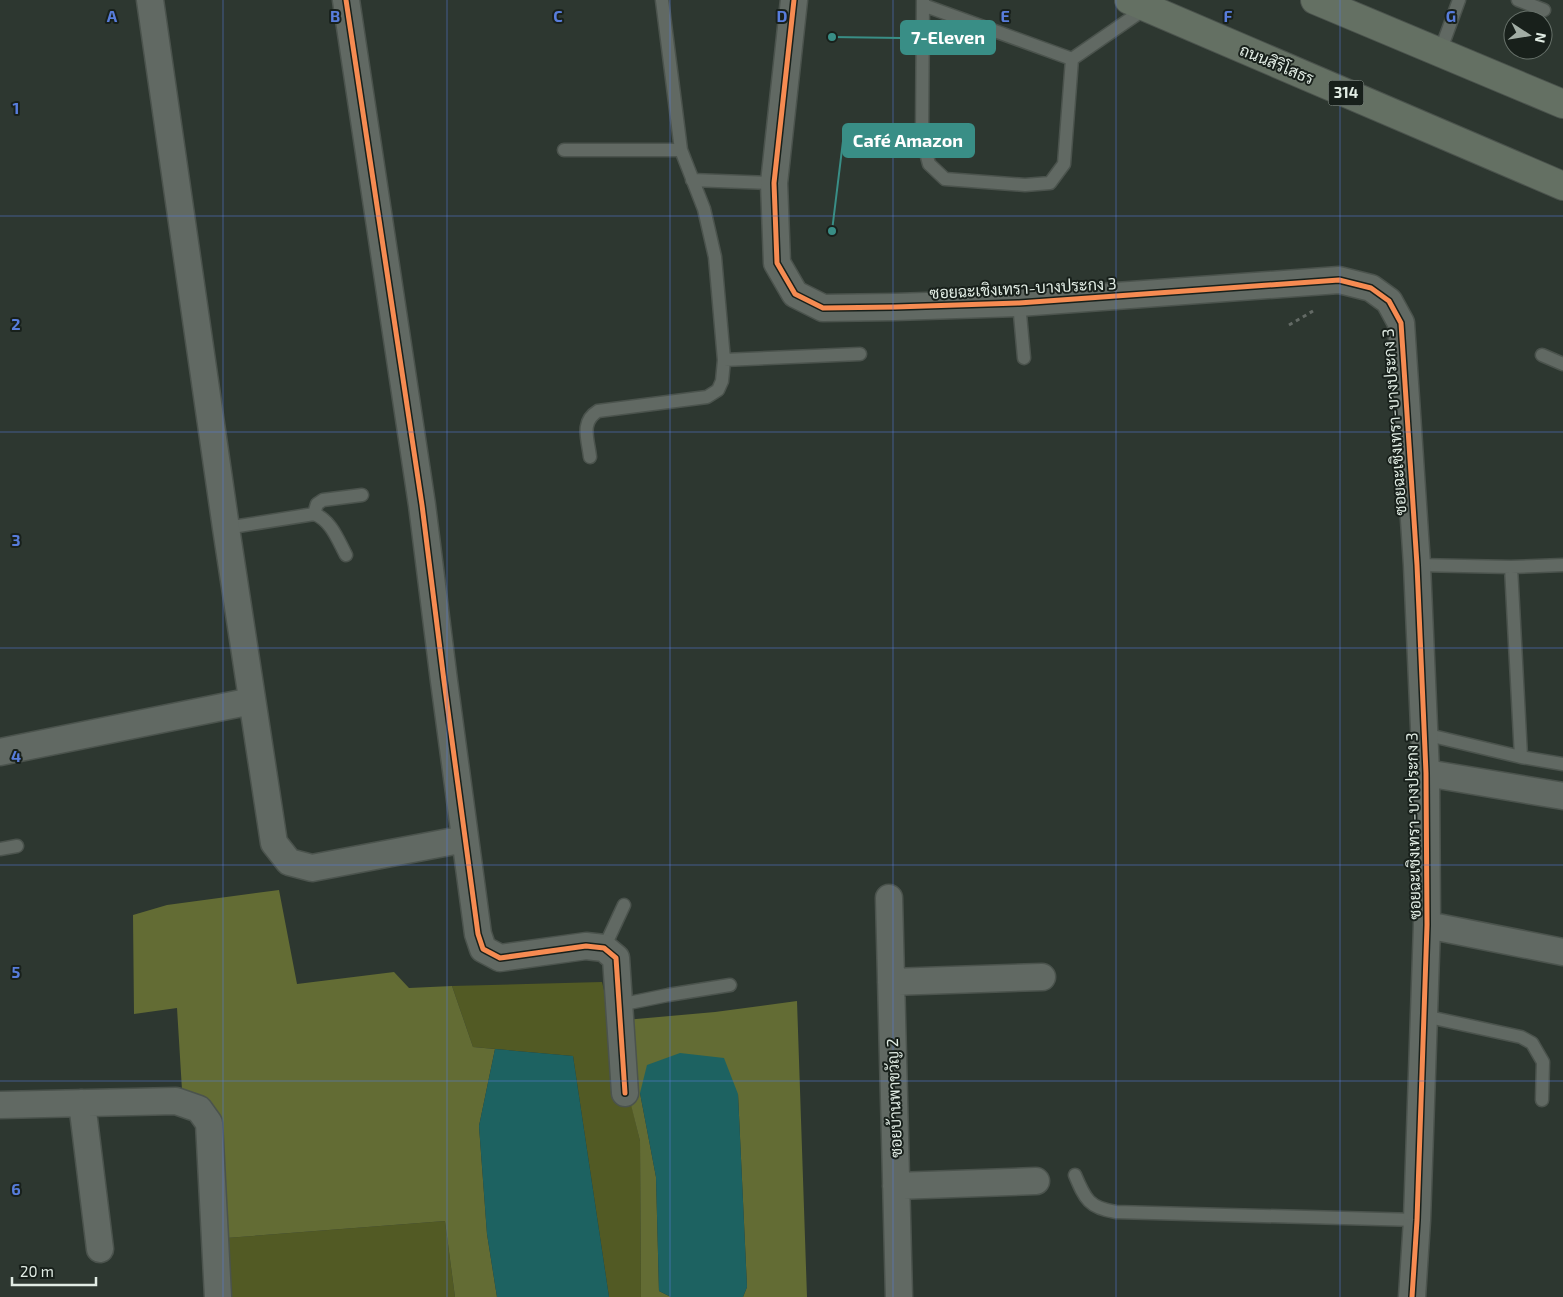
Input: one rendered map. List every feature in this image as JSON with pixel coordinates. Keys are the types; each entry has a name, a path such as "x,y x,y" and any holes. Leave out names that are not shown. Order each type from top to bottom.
{"highway":[{"path":"1315,0 1348,6 1440,52 1563,104"},
{"name":"ถนนสิริโสธร","path":"1138,4 1563,186"}],"street":[{"path":"150,0 226,528 274,843 289,862 312,868 465,839"},
{"path":"346,0 422,505 478,934 483,949 500,958 586,946 604,948 616,958 625,1094"},
{"name":"ซอยฉะเชิงเทรา-บางประกง 3","path":"794,0 774,183 777,263 795,294 823,308 1019,303 1339,280 1371,288 1389,302 1401,323 1417,565 1426,773 1427,925 1417,1220 1412,1297"},
{"path":"0,752 252,701"},
{"path":"1426,773 1563,796"},
{"name":"ซอยบ้านพาขวัญ 2","path":"889,898 899,1297"},
{"path":"1427,925 1563,952"},
{"path":"891,982 1042,977"},
{"path":"0,1105 176,1101 199,1109 210,1123 218,1297"},
{"path":"82,1103 100,1249"},
{"path":"896,1186 1036,1181"}],"lane":[{"path":"590,457 586,425 590,416 598,411 707,397 718,390 722,381 724,360 715,257 704,209 681,150 662,0"},
{"path":"1440,52 1459,0"},
{"path":"1518,0 1544,10"},
{"path":"1072,59 923,3 922,137 929,164 945,179 1025,185 1050,183 1064,164 1072,59 1138,4"},
{"path":"564,150 681,150"},
{"path":"692,180 774,183"},
{"path":"1019,303 1024,358"},
{"path":"724,360 860,354"},
{"path":"1542,355 1563,364"},
{"path":"314,514 317,504 323,500 362,495"},
{"path":"226,528 314,514 327,522 346,555"},
{"path":"1417,565 1511,567 1563,564"},
{"path":"1511,567 1521,758"},
{"path":"1424,734 1521,758 1563,764"},
{"path":"0,850 17,846"},
{"path":"604,948 624,904"},
{"path":"619,1006 668,995 730,985"},
{"path":"1424,1016 1521,1038 1532,1043 1543,1062 1542,1100"},
{"path":"1075,1175 1083,1195 1092,1205 1101,1210 1116,1212 1417,1220"}],"green space":[{"path":"279,890 297,984 394,972 409,988 452,986 473,1047 495,1049 479,1126 487,1234 497,1297 455,1297 445,1221 226,1238 216,1110 182,1090 177,1008 134,1014 133,915 167,905"},
{"path":"602,982 640,1141 641,1297 609,1297 573,1056 473,1047 452,986"},
{"path":"797,1001 807,1297 743,1297 747,1287 738,1094 640,1093 656,1177 659,1291 671,1297 641,1297 640,1141 631,1105 625,1020 715,1012"},
{"path":"445,1221 455,1297 230,1297 226,1238"}],"water":[{"path":"495,1049 573,1056 609,1297 497,1297 487,1234 479,1126"},
{"path":"680,1053 724,1058 738,1094 747,1287 743,1297 671,1297 659,1291 656,1177 640,1093 647,1065"}],"cycle path":[{"path":"346,0 422,505 478,934 483,949 500,958 586,946 604,948 616,958 625,1093"},
{"path":"794,0 774,183 777,263 795,294 823,308 895,307 1019,303 1339,280 1371,288 1389,301 1401,323 1417,565 1426,773 1427,925 1417,1220 1412,1297"}],"place":[{"name":"7-Eleven","path":"832,37"},
{"name":"Café Amazon","path":"832,231"}]}
